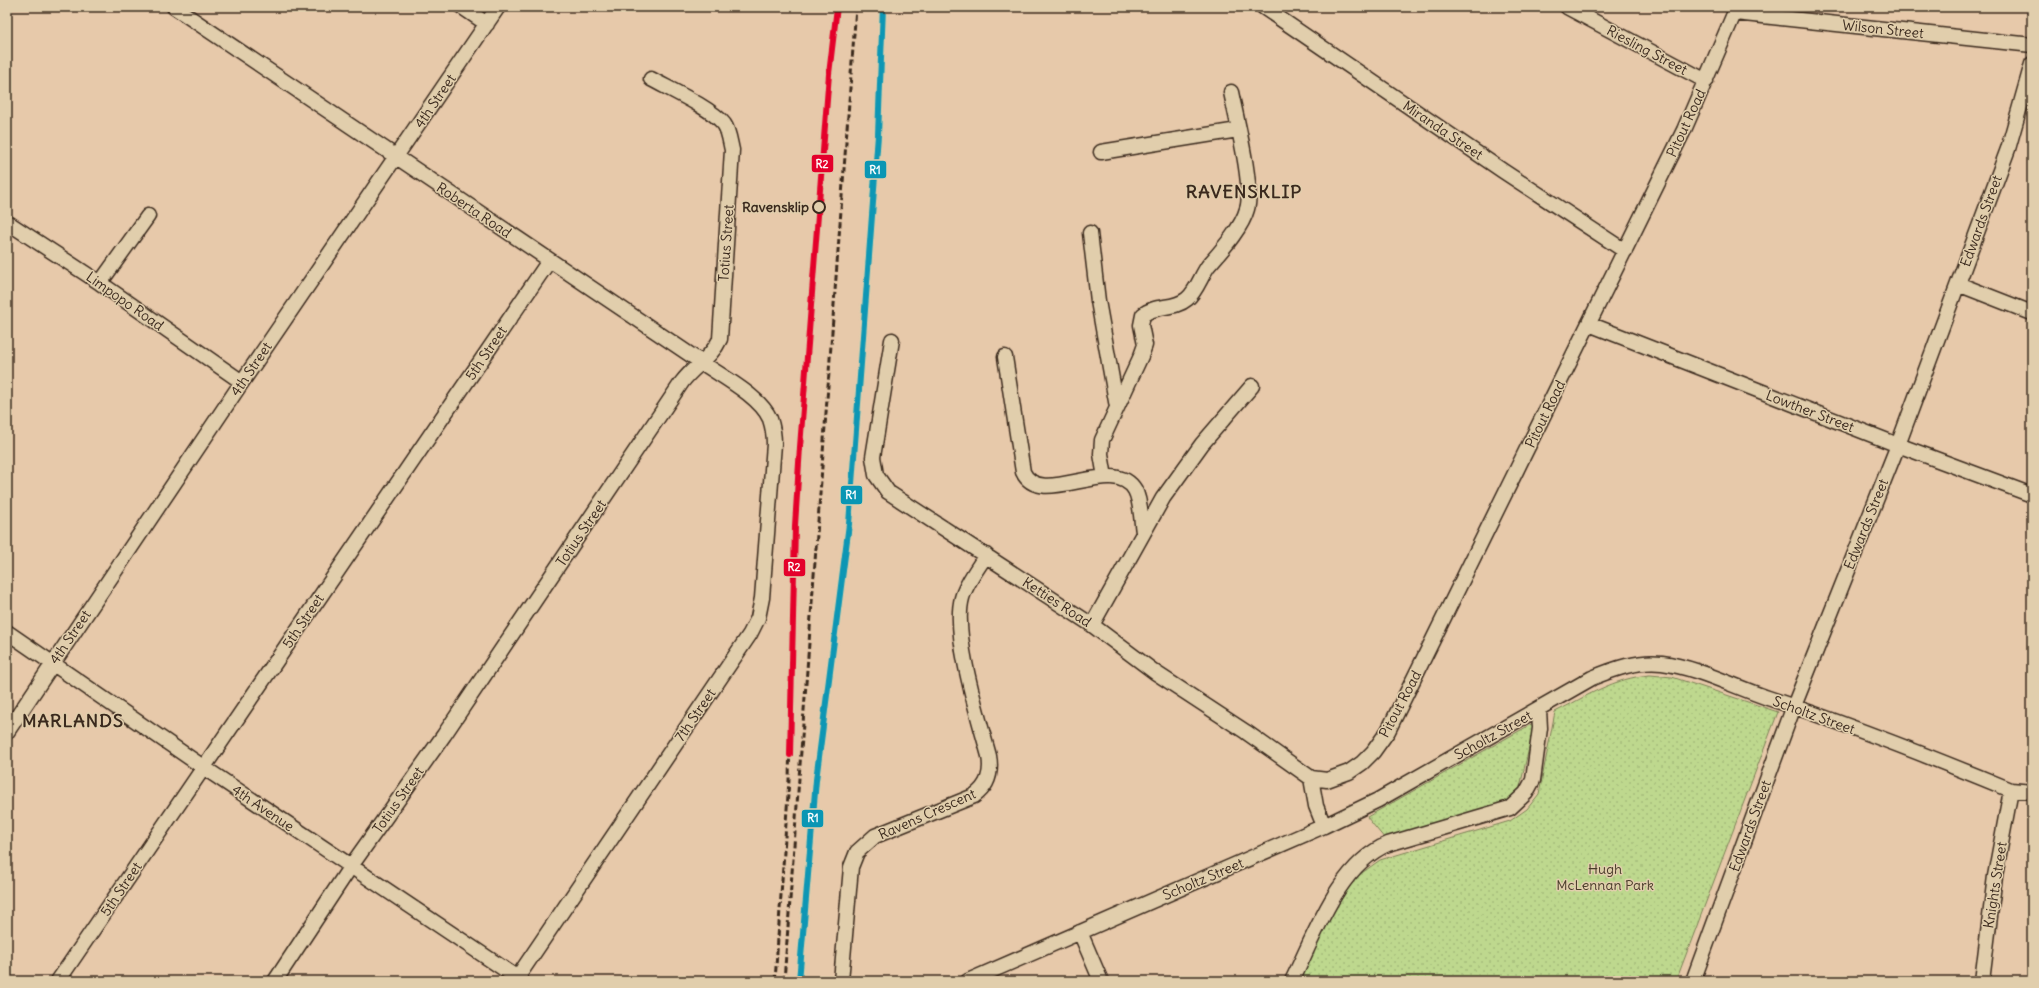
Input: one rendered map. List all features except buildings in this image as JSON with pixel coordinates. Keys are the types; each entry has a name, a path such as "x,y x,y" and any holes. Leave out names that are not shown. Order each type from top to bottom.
{"street":[{"name":"Roberta Road","path":"174,7 396,158 701,362 750,396 761,406 769,418"},
{"path":"462,7 487,24"},
{"name":"4th Street","path":"7,732 242,382 498,7"},
{"name":"Miranda Street","path":"1263,7 1625,251"},
{"name":"Riesling Street","path":"1567,7 1706,81"},
{"name":"Pitout Road","path":"1311,778 1327,780 1349,772 1362,763 1373,752 1388,731 1684,130 1736,10"},
{"name":"Wilson Street","path":"1736,10 2032,45"},
{"name":"Edwards Street","path":"1693,981 1794,706 1898,445 2008,149 2032,64"},
{"name":"Totius Street","path":"275,981 351,866 448,728 682,382 691,370 716,348 720,340 732,150 724,125 714,115 651,79"},
{"path":"1105,478 1101,446 1144,345 1141,325 1143,315 1153,309 1180,304 1192,295 1199,279 1246,214 1248,207 1248,190 1231,92"},
{"path":"1101,152 1238,130"},
{"path":"100,283 148,216"},
{"name":"Limpopo Road","path":"7,222 100,283 242,382"},
{"path":"1090,233 1098,301 1117,407"},
{"name":"5th Street","path":"58,981 549,261"},
{"path":"1958,284 2032,313"},
{"name":"Lowther Street","path":"1589,324 1898,445 2032,495"},
{"name":"Ketties Road","path":"892,340 873,457 876,475 888,492 1092,624 1156,673 1246,732 1311,778"},
{"path":"1005,357 1023,472 1029,482 1034,484 1051,485 1111,476 1122,479 1135,490 1143,532"},
{"path":"1092,624 1163,498 1202,444 1252,386"},
{"name":"7th Street","path":"519,979 750,634 758,618 762,598 774,444 773,430 769,418"},
{"name":"Ravens Crescent","path":"841,981 851,867 857,852 875,836 974,796 982,789 989,779 991,765 972,693 960,626 962,598 986,555"},
{"name":"4th Avenue","path":"7,632 203,767 519,979"},
{"name":"Scholtz Street","path":"968,981 1324,826 1378,800 1605,673 1621,667 1650,662 1684,668 1794,706 2011,790 2032,792"},
{"path":"1292,981 1337,890 1361,861 1372,852 1388,844 1505,811 1526,793 1533,780 1540,728 1540,710"},
{"path":"1311,778 1316,806 1324,826"},
{"name":"Knights Street","path":"1982,981 1993,890 2011,790"},
{"path":"1080,932 1101,981"}],"green space":[{"name":"Hugh McLennan Park","path":"1650,675 1672,677 1778,712 1676,981 1297,981 1342,887 1380,860 1510,821 1527,809 1539,794 1555,712 1613,684 1624,680"},
{"path":"1535,722 1519,791 1504,805 1385,839 1367,817"}],"railway":[{"path":"775,981 789,780 795,526 800,447 829,74 837,7"},
{"path":"784,981 856,7"},
{"path":"799,981 816,780 849,524 878,135 883,7"}],"transit line":[{"name":"R2","path":"790,755 795,526 829,74 837,7"},
{"name":"R1","path":"799,981 816,780 849,524 878,135 883,7"}],"place":[{"name":"Ravensklip","path":"819,207"}],"district":[{"name":"RAVENSKLIP","path":"1244,192"},
{"name":"MARLANDS","path":"73,721"}]}
